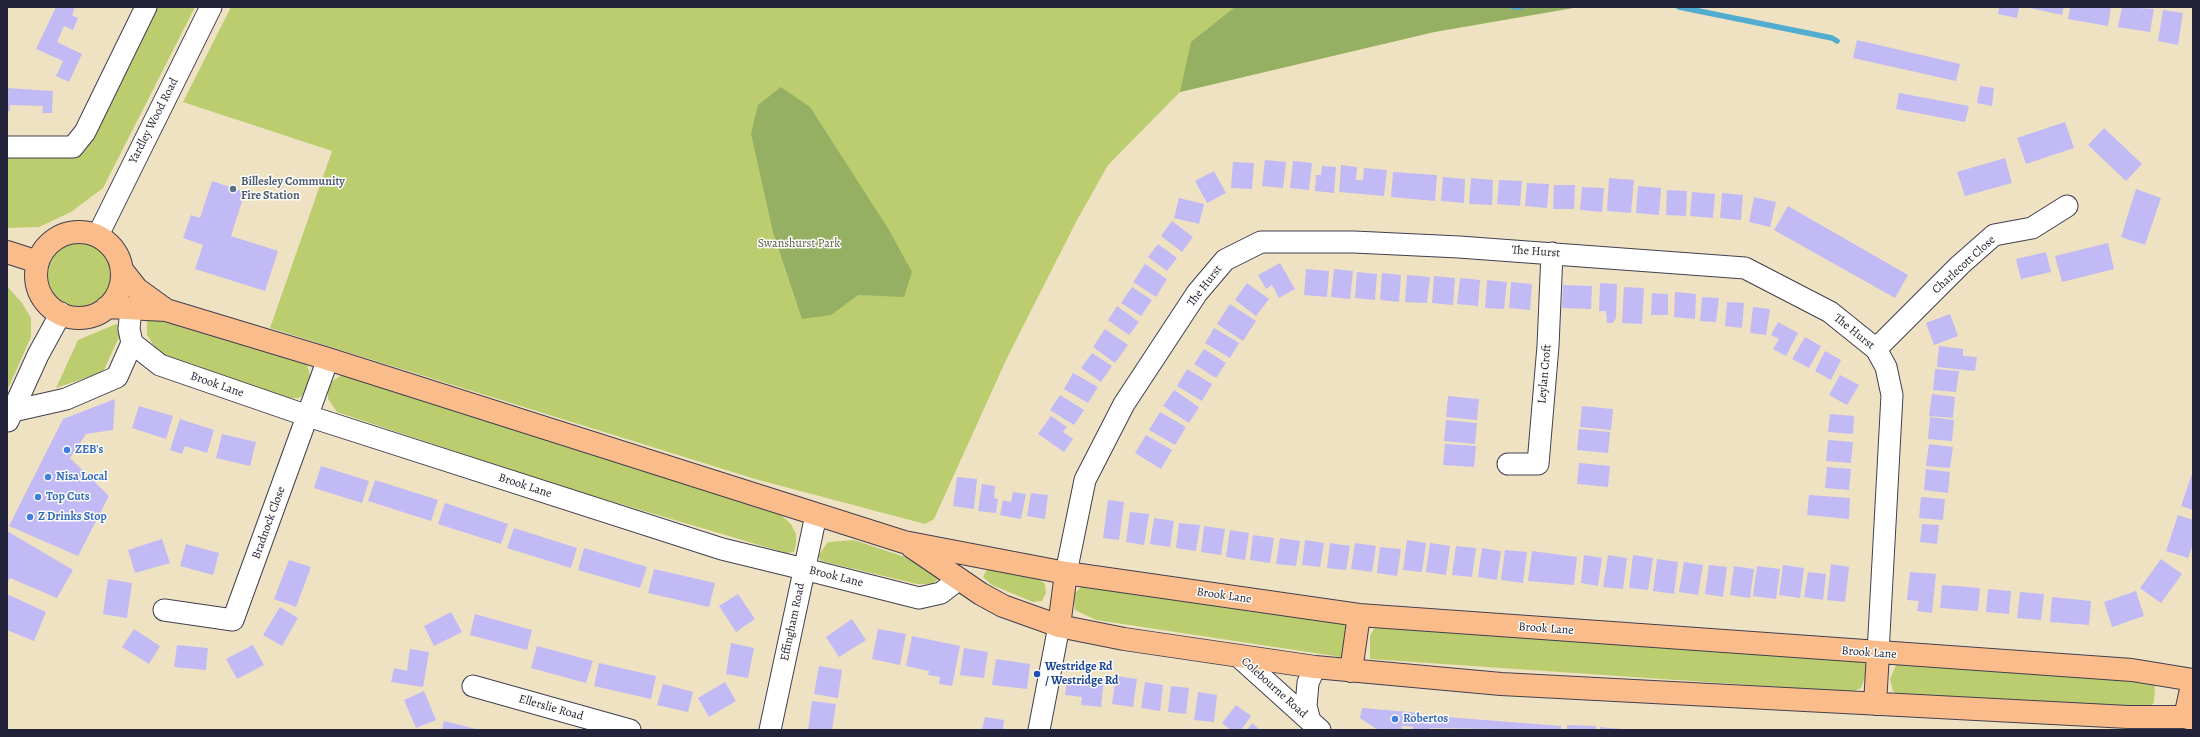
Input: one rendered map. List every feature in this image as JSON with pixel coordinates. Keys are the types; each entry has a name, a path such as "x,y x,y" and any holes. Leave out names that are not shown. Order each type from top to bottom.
{"main road":[{"path":"80,231 98,235 115,250 122,270 119,290 107,307 97,314 85,317 73,317 61,313 45,300 40,292 37,282 38,262 47,246 62,235 80,231"},
{"path":"7,252 38,262"},
{"name":"Brook Lane","path":"122,270 137,289 166,310"},
{"name":"Brook Lane","path":"107,307 166,310 328,359 904,542 1066,573 1359,615 2132,670 2193,680"},
{"name":"Brook Lane","path":"904,542 959,579 1003,606 1059,626 1124,639 1316,667 1501,684 2128,717 2189,718"},
{"path":"1059,626 1066,573"},
{"path":"1351,671 1359,615"},
{"path":"1875,704 1878,653"},
{"path":"2189,718 2193,680"}],"street":[{"path":"7,147 73,147 85,132 146,7"},
{"name":"Yardley Wood Road","path":"98,235 211,7"},
{"name":"Charlecott Close","path":"1876,349 1960,265 1994,235 2032,228 2067,206"},
{"name":"The Hurst","path":"1066,573 1085,480 1124,404 1188,306 1225,260 1261,242 1354,242 1552,253 1745,268 1830,312 1876,349 1886,367 1892,395 1878,653"},
{"name":"Leylan Croft","path":"1508,464 1538,464 1548,346 1552,253"},
{"path":"9,414 66,399 117,377 132,343 129,330 130,308"},
{"path":"9,414 61,313"},
{"name":"Brook Lane","path":"132,343 160,365 308,416 722,549 919,598 941,594 959,579"},
{"name":"Bradnock Close","path":"164,610 233,620 328,359"},
{"name":"Effingham Road","path":"770,730 816,515"},
{"path":"1039,730 1059,626"},
{"name":"Colebourne Road","path":"1238,656 1315,726"},
{"name":"Colebourne Road","path":"1315,726 1306,706 1308,683 1316,667"},
{"name":"Ellerslie Road","path":"473,686 630,730"}],"green space":[{"path":"157,7 195,7 103,188 71,212 39,227 7,228 7,156 80,155"},
{"name":"Swanshurst Park","path":"231,7 1573,8 1434,32 1180,92 1108,165 1076,222 1007,358 934,519 925,524 755,479 270,328 332,151 183,102"},
{"path":"1235,7 1573,8 1434,32 1180,92 1191,42"},
{"path":"781,87 810,107 889,230 912,272 904,297 858,295 831,315 802,319 773,232 751,134 758,105"},
{"path":"80,243 98,249 106,257 112,275 106,293 98,301 80,307 62,301 54,293 48,275 54,257 62,249"},
{"path":"7,286 22,303 31,318 31,337 7,391"},
{"path":"147,316 297,357 307,365 311,379 306,393 299,398 286,398 159,354 147,335"},
{"path":"116,324 122,327 103,372 56,388 78,340"},
{"path":"344,374 780,514 791,524 796,534 794,552 786,553 553,484 337,412 328,399 328,389 332,381"},
{"path":"854,540 932,566 940,575 938,580 931,584 917,584 821,561 818,556 828,542"},
{"path":"987,569 1036,576 1045,584 1046,593 1042,601 1033,602 992,585 983,577"},
{"path":"1083,585 1351,620 1348,658 1096,620 1075,610 1073,595"},
{"path":"1376,625 1865,659 1868,668 1861,688 1852,692 1370,659 1370,636"},
{"path":"1897,663 2140,677 2155,684 2154,703 2146,708 1900,696 1893,691 1890,679"}],"building":[{"path":"56,7 75,7 72,15 78,18 73,30 64,26 57,42 82,54 69,82 56,76 63,61 36,49"},
{"path":"1999,7 2019,7 2017,18 1998,14"},
{"path":"2025,7 2064,7 2062,15"},
{"path":"2070,7 2111,7 2108,26 2068,19"},
{"path":"2122,7 2154,9 2150,32 2118,27"},
{"path":"2163,10 2183,13 2178,45 2158,41"},
{"path":"1857,40 1960,64 1956,81 1853,58"},
{"path":"1980,86 1994,88 1992,106 1977,103"},
{"path":"7,88 53,91 52,113 42,113 43,106 10,105 10,111 7,111"},
{"path":"1899,93 1969,106 1965,122 1896,109"},
{"path":"2065,122 2074,148 2026,164 2017,138"},
{"path":"2104,128 2142,164 2126,181 2088,145"},
{"path":"2005,158 2012,183 1965,196 1957,172"},
{"path":"1265,160 1286,162 1283,188 1262,186"},
{"path":"1293,161 1312,163 1309,190 1290,188"},
{"path":"1233,162 1254,163 1252,189 1231,188"},
{"path":"1341,165 1357,167 1356,180 1363,180 1364,168 1387,170 1384,196 1339,192"},
{"path":"1322,166 1336,167 1334,193 1315,191 1316,175 1321,175"},
{"path":"1214,171 1226,193 1207,203 1195,181"},
{"path":"1393,172 1437,175 1435,201 1391,197"},
{"path":"1443,177 1465,179 1464,203 1441,201"},
{"path":"1471,178 1493,180 1492,205 1469,204"},
{"path":"1609,178 1634,180 1631,213 1607,211"},
{"path":"1499,180 1522,181 1520,206 1497,204"},
{"path":"212,181 245,192 231,236 278,251 265,291 195,269 203,245 183,238 191,215 200,218"},
{"path":"1527,183 1549,184 1547,208 1525,206"},
{"path":"1554,185 1575,185 1574,209 1553,209"},
{"path":"1638,186 1661,188 1659,215 1636,213"},
{"path":"1582,187 1604,188 1602,212 1580,210"},
{"path":"2136,189 2161,198 2145,245 2121,237"},
{"path":"1667,190 1687,191 1686,216 1666,215"},
{"path":"1692,192 1715,194 1713,218 1690,216"},
{"path":"1722,193 1743,195 1741,220 1720,218"},
{"path":"1754,197 1776,202 1770,227 1749,222"},
{"path":"1179,198 1204,204 1199,224 1174,218"},
{"path":"1788,206 1908,275 1895,298 1774,230"},
{"path":"1172,221 1193,237 1182,252 1161,236"},
{"path":"2108,243 2114,269 2062,282 2055,256"},
{"path":"1158,244 1177,258 1167,271 1148,257"},
{"path":"2046,252 2051,272 2021,279 2016,259"},
{"path":"1280,263 1295,289 1279,298 1272,285 1266,289 1258,275"},
{"path":"1145,264 1167,279 1156,297 1133,282"},
{"path":"1306,269 1329,271 1327,297 1304,295"},
{"path":"1334,269 1353,271 1350,299 1331,297"},
{"path":"1357,272 1377,274 1375,300 1355,298"},
{"path":"1382,273 1401,275 1399,302 1380,300"},
{"path":"1407,275 1430,277 1427,303 1405,302"},
{"path":"1434,276 1455,278 1453,305 1432,303"},
{"path":"1460,278 1480,280 1478,306 1457,304"},
{"path":"1487,280 1507,282 1504,309 1485,308"},
{"path":"1511,282 1532,284 1530,310 1509,308"},
{"path":"1247,283 1269,299 1256,316 1235,300"},
{"path":"1600,283 1617,284 1616,318 1613,323 1607,323 1606,311 1599,311"},
{"path":"1563,285 1592,286 1591,309 1562,308"},
{"path":"1132,287 1152,300 1141,316 1121,303"},
{"path":"1624,287 1644,288 1642,324 1622,323"},
{"path":"1675,292 1696,294 1695,319 1674,317"},
{"path":"1652,293 1668,294 1668,315 1651,315"},
{"path":"1702,297 1719,298 1716,322 1700,321"},
{"path":"1727,302 1744,303 1742,328 1725,326"},
{"path":"1230,304 1256,321 1243,341 1217,324"},
{"path":"1117,306 1139,322 1129,335 1108,320"},
{"path":"1753,307 1770,309 1766,335 1750,333"},
{"path":"1950,314 1958,336 1934,345 1926,323"},
{"path":"1778,322 1798,333 1786,356 1773,349 1779,339 1771,335"},
{"path":"1214,328 1239,343 1230,358 1205,343"},
{"path":"1105,329 1128,345 1115,363 1093,347"},
{"path":"1805,337 1821,346 1809,368 1792,359"},
{"path":"1939,346 1963,349 1963,356 1977,357 1975,371 1937,367"},
{"path":"1204,349 1226,363 1216,378 1194,364"},
{"path":"1825,351 1841,360 1831,380 1815,371"},
{"path":"1092,353 1112,366 1101,382 1081,368"},
{"path":"1187,369 1212,384 1202,401 1177,386"},
{"path":"1935,369 1959,371 1956,392 1933,390"},
{"path":"1073,373 1098,387 1088,403 1064,389"},
{"path":"1840,375 1859,385 1847,405 1829,395"},
{"path":"1174,390 1199,407 1189,423 1163,406"},
{"path":"1932,394 1955,397 1953,418 1929,416"},
{"path":"1060,395 1084,410 1074,425 1050,410"},
{"path":"1448,396 1479,399 1477,420 1446,417"},
{"path":"115,399 113,430 86,434 70,458 109,496 78,556 9,526 63,419"},
{"path":"139,406 173,416 166,439 132,428"},
{"path":"1582,406 1613,409 1611,430 1580,427"},
{"path":"1160,412 1186,427 1175,445 1149,430"},
{"path":"1830,414 1854,416 1853,434 1828,432"},
{"path":"1051,416 1067,427 1063,432 1073,439 1064,452 1038,434"},
{"path":"1930,417 1954,420 1952,441 1928,439"},
{"path":"180,419 214,430 207,453 185,446 182,454 170,450"},
{"path":"1446,420 1477,423 1475,444 1444,441"},
{"path":"1579,429 1610,432 1608,453 1577,450"},
{"path":"222,434 256,442 250,466 216,458"},
{"path":"1146,435 1172,450 1161,469 1135,453"},
{"path":"1828,440 1853,442 1851,463 1826,461"},
{"path":"1445,444 1476,446 1474,467 1443,465"},
{"path":"1929,444 1953,447 1950,468 1926,466"},
{"path":"1579,463 1610,466 1608,487 1577,484"},
{"path":"321,466 369,481 362,503 314,488"},
{"path":"1827,467 1851,469 1849,490 1825,488"},
{"path":"1926,469 1950,472 1948,493 1924,490"},
{"path":"2193,471 2193,510 2181,506"},
{"path":"957,477 977,479 974,509 953,506"},
{"path":"375,480 438,500 431,521 368,501"},
{"path":"982,484 995,486 994,498 998,499 996,513 978,511"},
{"path":"1013,492 1026,494 1021,519 1000,515 1003,500 1011,502"},
{"path":"1031,493 1048,495 1045,519 1027,516"},
{"path":"1809,495 1850,498 1849,519 1807,515"},
{"path":"1921,497 1945,499 1943,520 1919,518"},
{"path":"1108,500 1124,502 1119,540 1103,538"},
{"path":"445,503 508,524 501,544 438,524"},
{"path":"1130,512 1149,514 1144,545 1126,542"},
{"path":"2178,515 2193,520 2193,544 2188,558 2166,551"},
{"path":"1154,518 1174,521 1170,547 1150,544"},
{"path":"1179,523 1200,525 1196,551 1176,548"},
{"path":"1922,524 1939,525 1937,544 1920,542"},
{"path":"1204,526 1225,529 1221,555 1201,552"},
{"path":"514,528 577,548 571,568 507,548"},
{"path":"1230,530 1249,533 1245,560 1226,557"},
{"path":"7,531 73,570 57,598 10,578 7,583"},
{"path":"1253,535 1274,538 1270,563 1250,560"},
{"path":"1280,538 1300,541 1296,566 1276,564"},
{"path":"162,539 170,563 135,573 128,550"},
{"path":"1305,540 1324,543 1320,567 1302,565"},
{"path":"1407,540 1426,543 1422,572 1403,570"},
{"path":"1330,543 1350,546 1346,570 1327,568"},
{"path":"1355,543 1376,546 1372,572 1351,569"},
{"path":"1430,543 1450,546 1446,575 1426,572"},
{"path":"186,544 219,553 213,575 180,566"},
{"path":"1456,546 1476,548 1472,577 1452,575"},
{"path":"1380,547 1401,549 1397,576 1377,573"},
{"path":"584,548 647,567 640,588 578,570"},
{"path":"1482,548 1501,551 1497,580 1478,577"},
{"path":"1505,550 1527,552 1523,583 1501,580"},
{"path":"1532,551 1577,557 1574,585 1528,581"},
{"path":"1584,555 1602,558 1598,586 1581,583"},
{"path":"1608,555 1627,558 1623,589 1603,587"},
{"path":"1633,555 1653,558 1648,590 1629,588"},
{"path":"1657,559 1678,562 1674,594 1653,591"},
{"path":"2161,559 2182,574 2161,603 2140,588"},
{"path":"289,560 311,567 296,607 274,599"},
{"path":"1684,562 1703,565 1698,595 1679,592"},
{"path":"1831,564 1849,567 1845,602 1827,600"},
{"path":"1709,565 1727,567 1723,597 1705,594"},
{"path":"1783,565 1804,568 1800,598 1779,595"},
{"path":"1734,566 1754,569 1750,598 1730,595"},
{"path":"1757,566 1780,569 1776,599 1753,596"},
{"path":"654,569 715,583 709,607 648,593"},
{"path":"1808,572 1826,574 1823,600 1804,597"},
{"path":"1910,572 1936,574 1932,613 1917,611 1919,601 1907,600"},
{"path":"108,579 132,583 127,618 103,614"},
{"path":"1942,585 1980,588 1978,611 1940,608"},
{"path":"1988,589 2011,591 2009,614 1986,612"},
{"path":"2136,591 2144,616 2112,627 2104,602"},
{"path":"2020,592 2044,594 2041,620 2017,618"},
{"path":"7,594 46,612 34,641 7,630"},
{"path":"738,594 755,619 736,632 719,606"},
{"path":"2052,597 2091,601 2089,625 2050,622"},
{"path":"280,607 298,618 282,646 263,635"},
{"path":"451,612 462,632 434,646 424,626"},
{"path":"475,614 532,630 527,650 470,635"},
{"path":"852,619 866,640 839,657 826,637"},
{"path":"134,629 160,646 149,664 122,647"},
{"path":"878,629 906,634 900,665 872,659"},
{"path":"912,636 960,646 952,686 939,684 940,677 928,675 929,671 906,666"},
{"path":"731,643 754,648 748,678 726,674"},
{"path":"177,645 208,648 206,670 174,667"},
{"path":"253,645 264,665 237,679 226,659"},
{"path":"537,646 593,661 586,683 531,668"},
{"path":"964,648 988,652 984,678 960,675"},
{"path":"410,649 429,652 423,687 391,682 394,668 407,671"},
{"path":"996,659 1030,664 1027,689 992,685"},
{"path":"599,663 656,676 651,699 594,686"},
{"path":"819,666 842,670 838,698 814,694"},
{"path":"1085,676 1104,678 1101,707 1081,705 1082,697 1065,695 1067,680 1084,682"},
{"path":"1116,676 1137,679 1133,707 1112,704"},
{"path":"725,682 736,701 709,717 698,698"},
{"path":"1145,682 1163,685 1160,711 1141,708"},
{"path":"663,684 693,692 688,712 657,705"},
{"path":"1171,686 1189,688 1186,714 1168,712"},
{"path":"424,691 436,720 416,728 404,700"},
{"path":"1198,692 1217,695 1214,722 1194,720"},
{"path":"812,701 836,704 832,730 808,730"},
{"path":"1236,705 1251,716 1241,730 1231,730 1222,723"},
{"path":"1362,708 1421,713 1421,715 1561,726 1561,730 1430,728 1430,730 1413,730 1413,727 1402,726 1401,730 1378,730 1360,718"},
{"path":"985,717 1004,720 1003,730 982,730"},
{"path":"444,721 476,729 476,730 442,730"},
{"path":"1252,723 1260,730 1247,730"},
{"path":"1567,725 1596,726 1596,730 1567,730"},
{"path":"1600,727 1622,729 1622,730 1600,730"}],"waterway":[{"path":"1514,7 1520,7"},
{"path":"1679,7 1832,38 1837,41"}],"place":[{"name":"Billesley Community Fire Station","path":"233,189"},
{"name":"ZEB's","path":"67,450"},
{"name":"Nisa Local","path":"48,477"},
{"name":"Top Cuts","path":"38,497"},
{"name":"Z Drinks Stop","path":"30,517"},
{"name":"Westridge Rd / Westridge Rd","path":"1037,674"},
{"name":"Robertos","path":"1395,719"}]}
